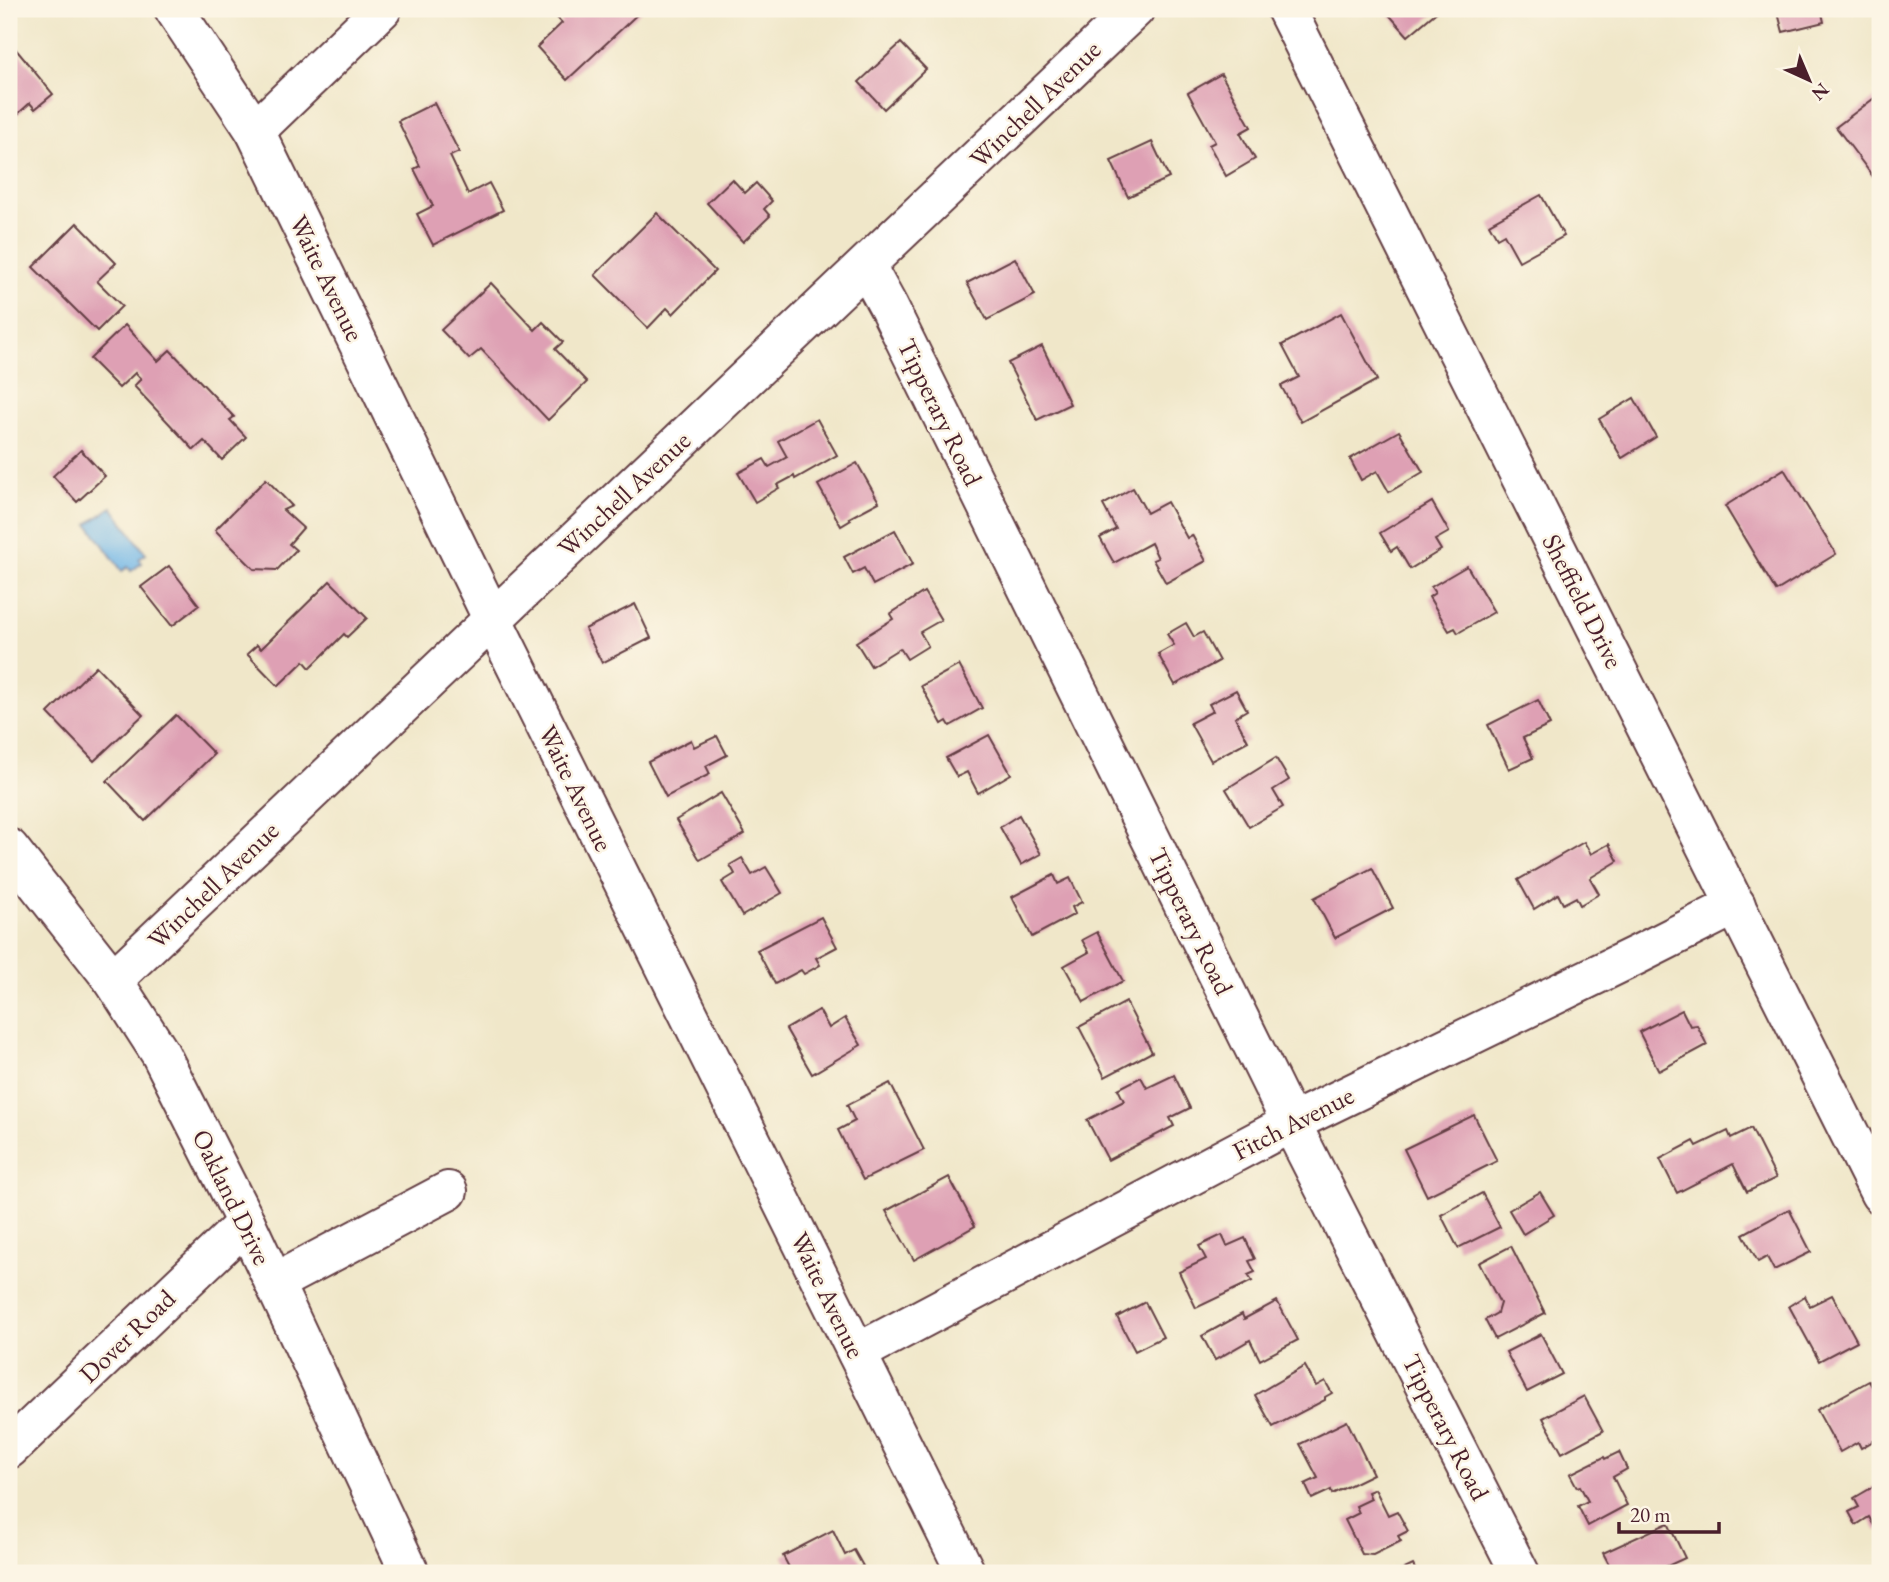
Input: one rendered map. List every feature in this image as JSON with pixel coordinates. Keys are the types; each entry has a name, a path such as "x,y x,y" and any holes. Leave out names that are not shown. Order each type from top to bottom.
{"street":[{"name":"Waite Avenue","path":"174,9 255,131 492,618 966,1573"},
{"path":"255,131 382,9"},
{"name":"Winchell Avenue","path":"113,980 1135,9"},
{"name":"Sheffield Drive","path":"1286,9 1880,1194"},
{"name":"Tipperary Road","path":"866,266 1291,1123 1520,1573"},
{"name":"Oakland Drive","path":"9,848 113,980 160,1053 246,1223 410,1573"},
{"name":"Fitch Avenue","path":"857,1353 1291,1123 1736,905"},
{"path":"274,1283 449,1191"},
{"name":"Dover Road","path":"9,1448 246,1223"}],"water":[{"path":"112,507 146,554 139,559 142,563 131,571 128,567 122,571 88,524"}],"building":[{"path":"549,9 643,9 567,80 537,47 562,23"},
{"path":"1384,9 1440,9 1408,36"},
{"path":"1777,9 1821,9 1824,22 1783,32"},
{"path":"9,41 53,94 35,109 30,103 9,122"},
{"path":"901,43 926,69 884,109 859,82"},
{"path":"1221,74 1251,127 1240,133 1255,159 1226,176 1209,145 1215,142 1188,93"},
{"path":"1877,96 1880,101 1880,186 1836,127"},
{"path":"434,103 459,152 450,156 468,194 489,183 503,210 433,245 417,214 433,206 414,169 420,166 398,121"},
{"path":"1152,142 1169,178 1128,197 1111,161"},
{"path":"732,179 745,193 756,183 772,201 764,209 770,216 743,242 707,203"},
{"path":"1541,195 1564,236 1519,261 1504,234 1497,238 1489,224"},
{"path":"657,213 715,271 673,314 667,308 648,328 595,275"},
{"path":"77,223 116,263 97,281 122,306 97,331 33,267"},
{"path":"1015,258 1035,295 987,320 967,283"},
{"path":"491,283 535,330 543,322 563,342 555,349 587,382 548,420 481,349 469,359 441,330"},
{"path":"1341,313 1377,380 1301,422 1281,386 1299,377 1282,345"},
{"path":"125,325 158,361 170,350 234,417 230,420 246,437 222,460 204,441 194,450 134,386 141,379 135,373 119,388 90,359"},
{"path":"1042,346 1070,404 1037,420 1008,363"},
{"path":"1634,398 1656,437 1622,458 1599,419"},
{"path":"817,419 837,455 795,479 794,476 777,485 779,488 755,502 738,473 764,459 769,467 787,457 778,441"},
{"path":"1399,431 1423,472 1389,492 1377,471 1361,480 1350,459"},
{"path":"81,450 105,476 77,502 53,476"},
{"path":"857,463 879,502 849,518 851,520 841,526 818,485"},
{"path":"1784,469 1836,554 1776,591 1725,506"},
{"path":"266,479 292,506 283,510 303,528 289,544 296,550 277,570 254,569 215,530"},
{"path":"1133,488 1147,513 1167,502 1187,538 1192,535 1206,561 1166,583 1153,560 1158,558 1151,543 1114,563 1100,538 1116,529 1103,505"},
{"path":"1432,502 1449,532 1435,540 1441,550 1410,569 1397,547 1391,551 1380,533"},
{"path":"895,530 913,564 873,585 864,568 853,574 844,557"},
{"path":"169,566 199,605 172,626 141,587"},
{"path":"1467,566 1494,612 1458,633 1455,628 1449,631 1429,597 1435,593 1431,587"},
{"path":"330,581 367,618 347,637 344,634 310,668 304,661 278,686 247,654 257,645 261,649"},
{"path":"924,592 941,620 920,632 928,646 907,659 900,648 871,666 856,642 893,619 890,614"},
{"path":"635,604 651,638 602,663 585,629"},
{"path":"1186,623 1194,637 1203,632 1219,661 1175,685 1158,654 1174,645 1167,634"},
{"path":"959,665 982,708 950,726 947,721 942,724 921,686"},
{"path":"96,666 143,715 94,761 48,713"},
{"path":"1236,690 1247,710 1235,717 1248,741 1211,761 1190,723 1213,711 1209,704"},
{"path":"1538,700 1550,725 1523,738 1533,758 1509,769 1488,725"},
{"path":"176,715 214,754 145,821 107,781"},
{"path":"989,735 1011,774 978,793 967,772 957,777 946,758"},
{"path":"717,736 727,755 706,766 710,774 666,797 648,762 691,740 694,747"},
{"path":"1276,758 1289,780 1273,790 1283,807 1249,827 1226,789"},
{"path":"721,793 745,834 700,860 676,820"},
{"path":"1019,815 1041,854 1021,865 1000,827"},
{"path":"1584,842 1591,854 1609,844 1618,861 1590,878 1599,894 1580,905 1576,897 1563,904 1558,894 1534,909 1518,880"},
{"path":"742,858 752,875 766,867 782,893 742,916 722,882 735,874 730,865"},
{"path":"1372,868 1393,908 1335,938 1314,898"},
{"path":"1054,875 1058,884 1070,878 1082,902 1072,907 1075,914 1032,937 1012,897"},
{"path":"821,917 837,947 816,958 820,965 804,974 801,970 775,984 757,950"},
{"path":"1097,932 1123,981 1084,1002 1064,966 1089,952 1082,940"},
{"path":"1126,1002 1152,1052 1105,1077 1079,1027"},
{"path":"819,1010 829,1028 845,1018 861,1045 812,1074 786,1029"},
{"path":"1682,1010 1690,1026 1697,1025 1707,1045 1659,1071 1639,1032"},
{"path":"1174,1075 1190,1108 1170,1118 1174,1126 1108,1160 1087,1120 1124,1101 1118,1089 1141,1077 1147,1088"},
{"path":"890,1083 924,1150 863,1180 838,1130 855,1121 847,1105"},
{"path":"1474,1115 1497,1161 1427,1196 1404,1149"},
{"path":"1751,1128 1776,1178 1747,1192 1733,1164 1677,1193 1660,1159 1694,1141 1697,1146 1728,1131 1731,1138"},
{"path":"949,1177 975,1226 914,1260 886,1211"},
{"path":"1540,1192 1554,1215 1523,1234 1509,1210"},
{"path":"1482,1193 1500,1227 1458,1248 1441,1215"},
{"path":"1789,1209 1811,1252 1774,1270 1767,1257 1758,1262 1743,1234"},
{"path":"1222,1235 1227,1246 1245,1238 1255,1259 1249,1261 1255,1272 1248,1275 1252,1281 1196,1308 1179,1272 1206,1259 1199,1246"},
{"path":"1511,1246 1545,1313 1495,1339 1485,1320 1497,1313 1500,1303 1479,1263"},
{"path":"1832,1295 1857,1341 1819,1361 1789,1306 1805,1296 1810,1306"},
{"path":"1277,1301 1298,1340 1260,1360 1250,1340 1215,1360 1202,1336 1242,1314 1244,1319"},
{"path":"1145,1302 1163,1337 1135,1351 1117,1317"},
{"path":"1541,1334 1562,1374 1527,1392 1506,1352"},
{"path":"1305,1366 1316,1386 1325,1381 1332,1393 1325,1397 1325,1400 1273,1427 1255,1395"},
{"path":"1869,1381 1880,1401 1880,1437 1861,1448 1858,1442 1840,1452 1817,1410"},
{"path":"1584,1396 1603,1431 1562,1453 1543,1418"},
{"path":"1347,1421 1373,1474 1332,1494 1331,1490 1312,1499 1305,1484 1318,1478 1300,1444"},
{"path":"1619,1452 1627,1469 1613,1477 1627,1505 1588,1526 1578,1506 1588,1501 1570,1474"},
{"path":"1880,1483 1880,1529 1877,1531 1869,1517 1856,1525 1849,1512 1859,1507 1854,1498"},
{"path":"1375,1489 1388,1515 1397,1511 1408,1531 1398,1536 1401,1541 1373,1555 1362,1554 1345,1520 1359,1513 1356,1506 1371,1499 1368,1492"},
{"path":"1668,1523 1685,1558 1652,1573 1626,1573 1623,1568 1613,1572 1603,1553"},
{"path":"833,1530 845,1555 854,1550 863,1566 853,1571 854,1573 792,1573 783,1556"},
{"path":"1413,1565 1417,1573 1396,1573"}]}
